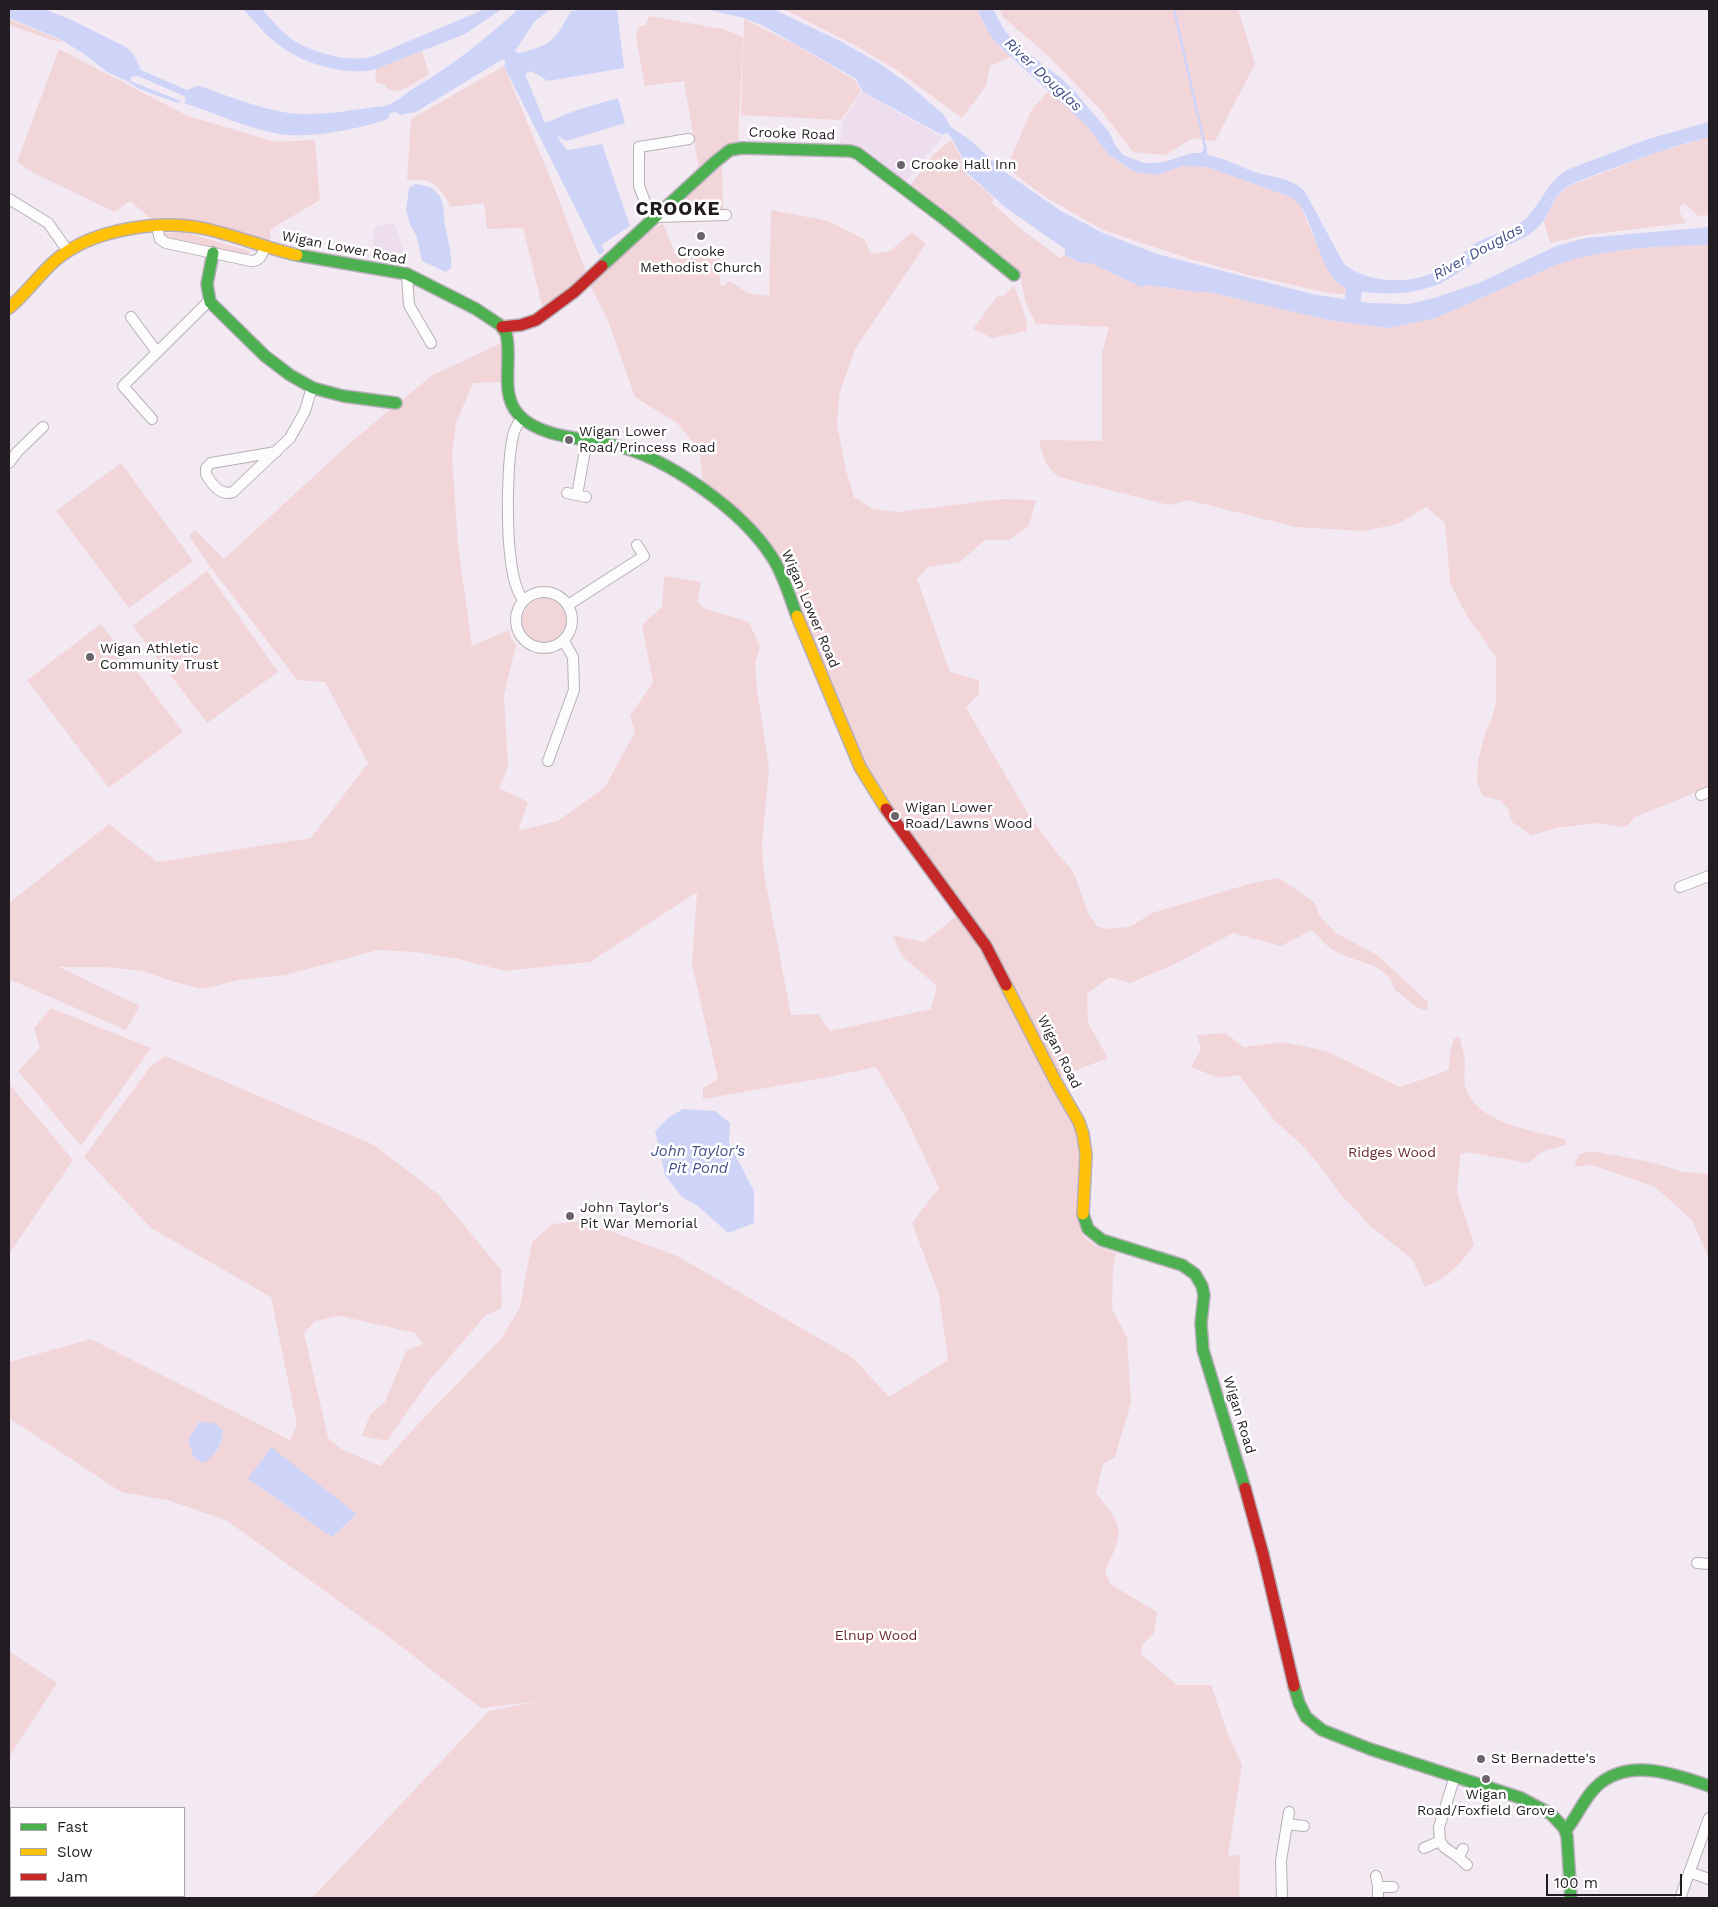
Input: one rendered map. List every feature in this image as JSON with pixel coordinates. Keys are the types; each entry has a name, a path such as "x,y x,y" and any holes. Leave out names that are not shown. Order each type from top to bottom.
{"main road":[{"name":"Crooke Road","path":"502,328 536,320 574,292 715,162 730,150 748,148 850,151 863,156 1014,275"},
{"name":"Wigan Lower Road","path":"9,308 26,294 51,265 68,251 98,238 134,229 192,226 265,247 318,259 407,274 492,319 502,328"},
{"path":"214,253 209,269 207,289 209,301 244,338 278,365 312,388 341,395 396,403"},
{"path":"502,328 505,331 508,342 510,399 512,406 521,419"},
{"name":"Wigan Lower Road","path":"521,419 543,430 626,448 665,464 715,500 760,540 773,558 860,767 886,810 976,930"},
{"name":"Wigan Road","path":"976,930 996,963 1078,1122 1085,1147 1083,1214 1088,1229 1102,1240 1182,1265 1195,1274 1202,1286 1204,1303 1201,1331 1203,1350 1241,1471 1302,1711 1311,1722 1332,1734 1385,1755 1523,1798 1546,1812 1566,1830"},
{"path":"1571,1898 1568,1879 1568,1841 1566,1830 1596,1787 1606,1779 1621,1773 1650,1770 1671,1773 1709,1786"}],"street":[{"path":"689,140 639,147 639,186 654,218 726,215"},
{"path":"9,199 48,223 68,251"},
{"path":"157,227 159,236 163,241 255,261 262,257 265,247"},
{"path":"407,274 409,305 431,343"},
{"path":"152,419 123,386 209,301"},
{"path":"131,317 157,352"},
{"path":"276,452 211,463 206,468 206,474 221,492 230,493 276,452 290,438 305,411 312,388"},
{"path":"521,419 513,434 507,513 514,581 520,596 524,600"},
{"path":"9,464 18,451 38,438 43,427"},
{"path":"576,495 587,439"},
{"path":"568,605 644,556 637,545"},
{"path":"547,592 555,594 568,605 572,619 568,634 564,640 550,647 541,647 525,640 517,625 517,616 524,600 539,593 547,592"},
{"path":"548,761 574,690 573,657 564,640"},
{"path":"1680,887 1709,876"},
{"path":"1697,1563 1709,1564"},
{"path":"1455,1776 1439,1827 1440,1841 1444,1847 1460,1853 1467,1865"},
{"path":"1282,1898 1281,1860 1289,1812"},
{"path":"1680,1898 1709,1818"},
{"path":"1286,1824 1304,1826"},
{"path":"1424,1848 1440,1841"},
{"path":"1689,1872 1709,1879"},
{"path":"1376,1876 1378,1893 1393,1887"}],"shaded area":[{"path":"862,92 942,137 905,183 840,144 843,120"},
{"path":"394,223 404,251 405,266 371,263 374,230 377,226"}],"green space":[{"path":"784,9 977,9 991,35 1011,57 990,66 986,86 962,118 895,69 858,47"},
{"path":"1000,9 1238,9 1255,64 1215,141 1193,138 1165,155 1133,152 1100,109 1047,55 1003,17"},
{"path":"649,16 723,29 743,37 738,142 699,169 684,81 645,86 636,38 638,27 646,25"},
{"path":"9,19 60,40 61,43 9,25"},
{"path":"744,19 794,44 855,80 861,91 841,120 741,115"},
{"path":"59,49 188,116 276,142 315,140 320,200 271,229 269,243 197,222 183,220 154,221 130,201 114,212 34,173 17,162"},
{"path":"422,50 429,75 400,91 388,90 386,85 375,82 376,69"},
{"path":"504,66 556,192 587,275 543,309 523,228 487,229 484,203 451,207 434,184 423,180 407,180 411,119"},
{"path":"1050,90 1087,126 1108,154 1134,172 1157,175 1183,166 1207,167 1293,198 1300,204 1334,279 1351,291 1344,294 1333,294 1249,275 1190,259 1103,230 1049,199 1014,173 1008,164 1032,109"},
{"path":"1709,137 1709,215 1698,216 1685,203 1679,207 1686,223 1585,235 1550,243 1544,222 1556,198 1567,187 1652,154"},
{"path":"951,140 961,157 963,171 994,198 992,203 1022,230 1060,258 1065,255 1080,263 1091,263 1141,287 1148,285 1209,292 1328,320 1388,328 1436,318 1556,265 1574,259 1631,249 1709,245 1709,787 1635,817 1626,827 1595,823 1557,828 1531,835 1512,822 1508,808 1500,800 1483,796 1477,782 1478,760 1496,702 1496,657 1467,616 1450,583 1445,523 1426,507 1398,524 1364,531 1296,527 1188,500 1169,505 1062,478 1052,471 1044,457 1039,440 1102,441 1102,353 1109,327 1036,324 1025,301 1020,274 969,229 952,219 909,187 932,156"},
{"path":"722,165 723,212 667,213"},
{"name":"Elnup Wood","path":"771,210 828,221 864,239 871,254 890,251 912,232 926,244 855,349 839,395 837,425 846,470 854,497 873,509 898,512 1001,499 1036,500 1029,526 1009,540 985,540 960,562 928,567 917,579 950,672 979,680 979,694 966,708 1030,817 1073,871 1089,915 1097,926 1106,929 1130,927 1152,913 1249,884 1279,878 1314,902 1320,916 1336,933 1377,955 1428,1002 1427,1010 1418,1008 1394,989 1385,973 1333,950 1312,930 1281,946 1233,933 1169,967 1130,983 1109,977 1087,994 1088,1023 1108,1058 1050,1080 1075,1123 1082,1141 1083,1160 1078,1211 1082,1233 1091,1243 1116,1253 1113,1268 1112,1309 1127,1337 1131,1402 1115,1457 1103,1464 1096,1493 1112,1514 1117,1523 1118,1530 1116,1547 1105,1571 1110,1584 1157,1612 1154,1633 1142,1645 1141,1654 1177,1685 1211,1685 1228,1735 1242,1765 1228,1856 1240,1855 1239,1898 763,1898 747,1881 762,1898 312,1898 489,1711 541,1701 481,1708 390,1638 226,1520 167,1500 121,1492 9,1418 9,1362 91,1339 290,1440 297,1425 271,1297 151,1228 84,1157 150,1067 165,1056 374,1145 439,1195 501,1270 502,1308 485,1316 428,1382 387,1441 362,1436 370,1415 385,1402 406,1351 423,1344 415,1333 340,1316 315,1321 304,1333 328,1438 341,1449 380,1466 501,1339 520,1307 532,1242 552,1224 583,1221 677,1256 853,1358 889,1397 948,1360 939,1295 912,1223 939,1188 906,1118 876,1067 703,1099 703,1088 718,1079 692,964 697,892 590,962 505,971 458,959 417,952 378,950 285,975 239,980 202,989 143,971 104,967 59,967 140,1006 126,1030 9,979 9,903 109,824 157,862 311,838 368,763 325,682 297,680 189,536 195,530 224,559 350,443 431,376 501,343 502,382 473,383 456,423 452,455 458,546 472,646 509,630 511,638 516,645 504,695 508,767 499,788 528,802 518,831 558,821 605,787 635,732 630,716 653,682 642,625 662,607 664,576 701,582 697,601 703,608 749,622 760,647 755,664 769,768 762,845 764,874 791,1015 818,1014 830,1031 931,1009 937,986 902,956 892,935 924,942 964,910 874,786 769,545 703,486 700,451 677,423 635,397 607,318 589,283 647,233 663,223 675,254 720,253 720,285 724,286 729,281 748,293 769,296","holes":["199,1422 223,1430 221,1444 214,1455 194,1458 188,1440","248,1479 357,1514 357,1515 332,1537"]},
{"path":"176,232 191,234 250,251 247,255 171,241 164,234"},
{"path":"1014,286 1026,318 1027,331 992,338 973,329 998,295 1002,297"},
{"path":"121,463 193,561 129,608 56,511"},
{"path":"207,571 278,672 207,723 133,626"},
{"path":"541,598 549,598 558,602 564,608 568,621 564,634 558,640 549,644 541,644 532,640 526,634 522,625 522,617 526,608 532,602"},
{"path":"101,624 183,732 109,788 27,680"},
{"path":"51,1008 151,1048 81,1146 18,1071 40,1048 34,1028"},
{"name":"Ridges Wood","path":"1225,1033 1244,1047 1282,1042 1326,1051 1400,1087 1449,1070 1450,1052 1454,1039 1459,1036 1465,1066 1465,1087 1473,1101 1495,1118 1524,1129 1566,1139 1566,1145 1543,1151 1528,1163 1467,1152 1460,1155 1457,1192 1474,1244 1453,1270 1425,1287 1412,1259 1368,1224 1341,1195 1302,1145 1274,1120 1239,1075 1219,1078 1191,1067 1201,1049 1197,1035"},
{"path":"9,1084 73,1160 9,1254"},
{"path":"1592,1151 1654,1163 1683,1172 1709,1174 1709,1259 1692,1220 1655,1187 1592,1165 1574,1167 1579,1154"},
{"path":"9,1651 57,1683 9,1757"}],"water":[{"path":"9,9 44,9 72,20 126,47 134,55 141,70 187,90 200,86 267,109 289,113 312,114 385,106 392,103 467,52 518,9 551,9 535,21 515,51 519,53 546,44 556,36 571,11 617,9 624,68 548,81 531,71 525,74 545,123 577,110 618,98 625,123 566,141 558,136 558,138 567,150 602,144 630,226 601,245 605,251 599,255 504,66 506,62 503,59 416,112 400,115 396,112 390,113 388,119 363,126 319,134 279,134 255,128 184,103 186,101 184,96 138,76 131,77 131,81 135,83 181,101 178,103 139,89 107,72 84,54 60,39 9,18"},
{"path":"243,9 262,9 287,35 296,42 314,50 346,58 367,58 485,9 502,9 465,34 376,69 356,71 321,66 300,58 271,39"},
{"path":"705,9 773,9 840,41 879,63 907,83 943,114 951,127 970,140 1006,173 1061,211 1103,233 1157,254 1312,294 1369,303 1409,304 1434,298 1481,282 1556,246 1586,238 1709,227 1709,245 1631,249 1574,259 1556,265 1436,318 1388,328 1328,320 1209,292 1148,285 1141,287 1091,263 1080,263 1065,255 1065,249 1005,207 964,170 962,157 947,133 942,135 863,92 856,79 762,25 744,18"},
{"name":"River Douglas","path":"977,9 993,9 1005,31 1018,46 1061,78 1075,92 1109,132 1115,145 1123,155 1144,163 1164,162 1192,153 1201,153 1204,148 1207,148 1207,155 1294,183 1305,192 1344,264 1368,277 1396,280 1410,279 1424,276 1449,265 1475,243 1514,227 1524,220 1536,207 1555,179 1569,169 1648,139 1709,122 1709,137 1639,159 1591,176 1567,187 1557,196 1541,224 1536,229 1518,241 1486,254 1438,284 1418,291 1397,293 1358,291 1342,286 1327,269 1306,217 1293,198 1207,167 1183,166 1157,175 1134,172 1108,154 1087,126 997,44"},
{"path":"415,184 432,188 441,199 451,257 451,268 446,272 422,261 417,237 410,224 406,210 409,188"},
{"name":"John Taylor's Pit Pond","path":"683,1109 715,1111 730,1123 729,1143 754,1191 754,1223 728,1233 698,1206 682,1197 665,1175 655,1131 668,1118"},
{"path":"199,1422 214,1423 223,1430 218,1450 203,1463 194,1458 188,1440"},
{"path":"271,1447 357,1514 332,1537 248,1479"}],"waterway":[{"path":"1174,9 1206,151"},
{"path":"1351,313 1355,282"}],"traffic: fast":[{"path":"602,266 715,162 730,150 742,148 850,151 857,153 947,221 1014,275"},
{"path":"213,253 207,284 210,302 265,356 290,375 313,388 343,396 396,403"},
{"path":"297,255 407,274 476,309 500,325 506,333 508,343 509,396 518,414 527,422 550,433 614,445 635,452 657,461 702,488 723,504 759,539 780,570 797,616"},
{"path":"1083,1214 1088,1229 1102,1240 1182,1265 1195,1274 1202,1286 1204,1295 1201,1323 1203,1350 1245,1488"},
{"path":"1294,1686 1306,1717 1322,1730 1370,1749 1521,1798 1551,1814 1564,1828 1567,1836 1571,1898"},
{"path":"1566,1830 1595,1788 1607,1778 1621,1773 1635,1770 1650,1770 1680,1776 1709,1786"}],"traffic: slow":[{"path":"9,308 57,259 72,249 89,240 128,229 148,226 188,226 218,232 297,255"},
{"path":"797,616 860,767 886,809"},
{"path":"1006,985 1079,1122 1086,1155 1083,1214"}],"traffic: jam":[{"path":"502,327 521,325 536,320 574,292 602,266"},
{"path":"886,809 986,946 1006,985"},
{"path":"1245,1488 1263,1554 1294,1686"}],"place":[{"name":"Crooke Hall Inn","path":"901,165"},
{"name":"Crooke Methodist Church","path":"701,236"},
{"name":"Wigan Lower Road/Princess Road","path":"569,440"},
{"name":"Wigan Athletic Community Trust","path":"90,657"},
{"name":"Wigan Lower Road/Lawns Wood","path":"895,816"},
{"name":"John Taylor's Pit War Memorial","path":"570,1216"},
{"name":"St Bernadette's","path":"1481,1759"},
{"name":"Wigan Road/Foxfield Grove","path":"1486,1779"}],"district":[{"name":"CROOKE","path":"678,209"}]}
